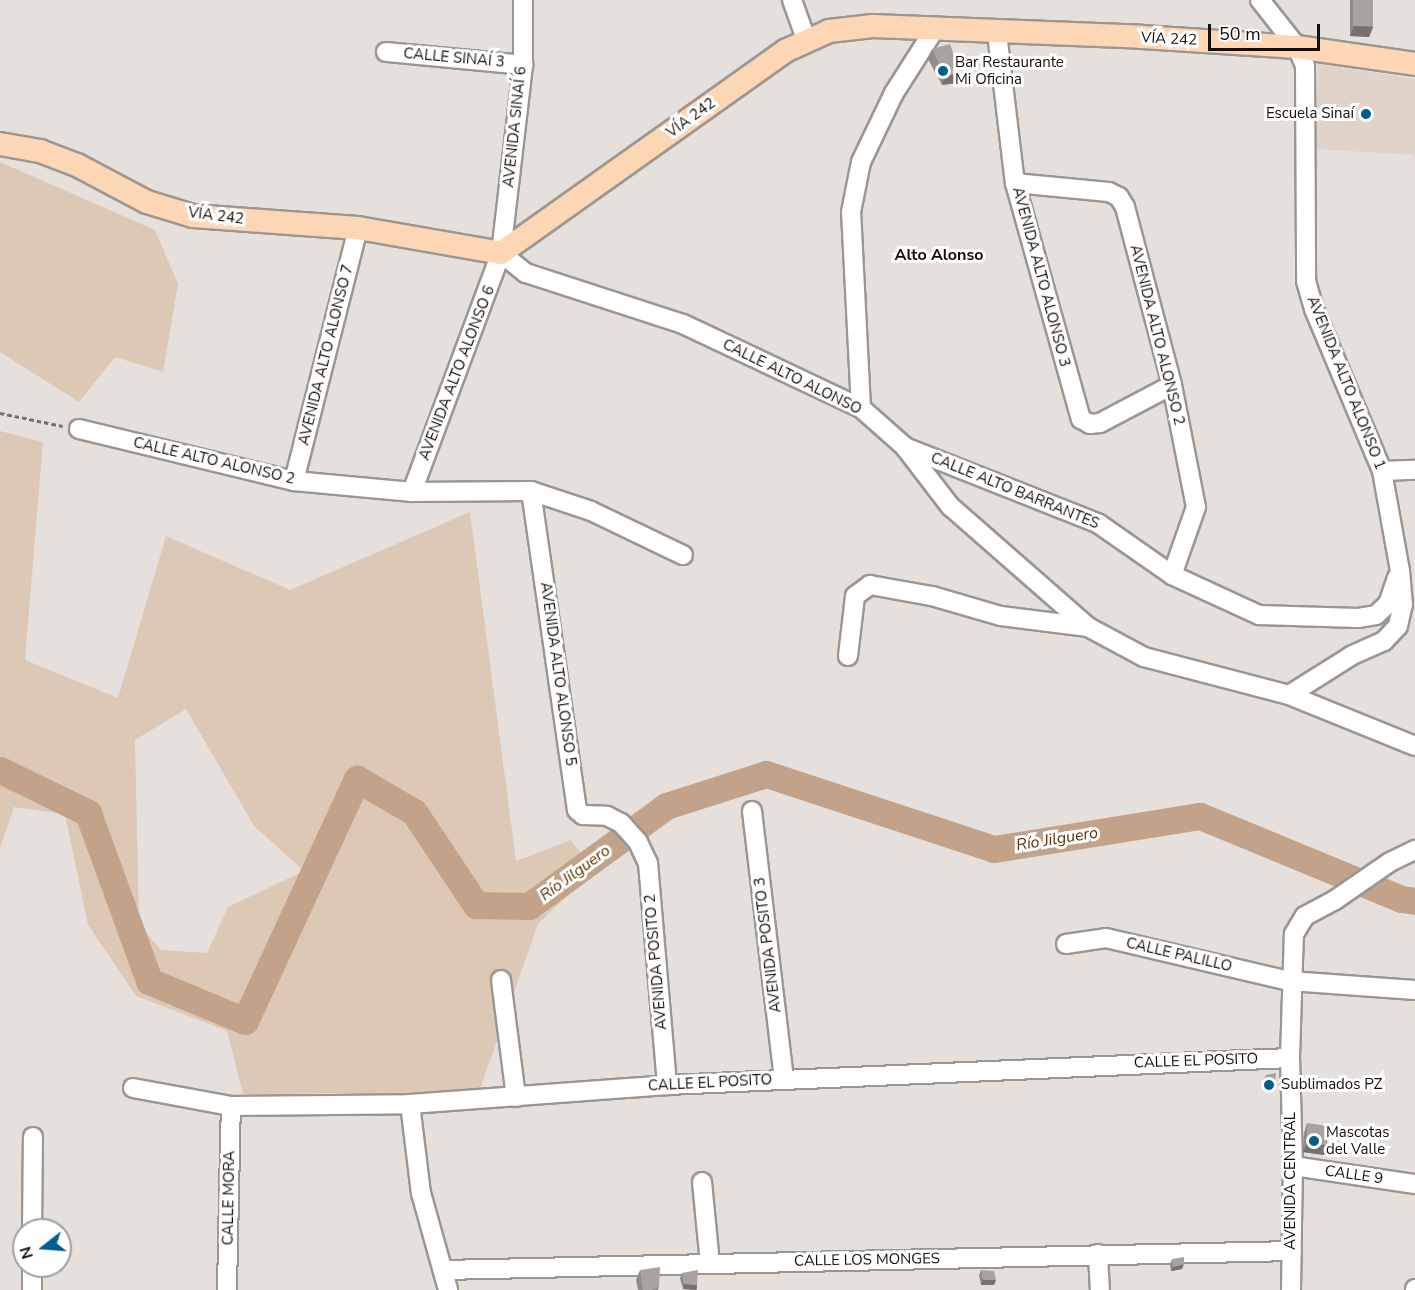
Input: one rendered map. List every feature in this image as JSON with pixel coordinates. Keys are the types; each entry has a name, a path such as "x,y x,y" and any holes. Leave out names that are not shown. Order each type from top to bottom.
{"main road":[{"name":"VÍA 242","path":"0,144 40,151 77,165 147,202 193,216 358,228 501,254 785,51 806,39 829,31 873,26 936,27 997,33 1142,37 1297,47 1415,64"}],"street":[{"name":"AVENIDA SINAÍ 6","path":"501,254 522,64 523,0"},
{"path":"792,0 806,39"},
{"path":"1260,0 1297,47"},
{"path":"861,408 851,212 861,162 894,93 936,27"},
{"name":"AVENIDA ALTO ALONSO 3","path":"997,33 1015,183 1081,419 1090,424 1100,423 1172,385"},
{"name":"AVENIDA ALTO ALONSO 1","path":"1290,695 1351,656 1384,641 1398,626 1403,604 1400,571 1382,471 1314,309 1306,281 1307,102 1305,66 1297,47"},
{"name":"CALLE SINAÍ 3","path":"386,52 522,64"},
{"name":"AVENIDA ALTO ALONSO 2","path":"1015,183 1109,192 1119,197 1125,207 1172,385 1196,507 1172,575"},
{"name":"AVENIDA ALTO ALONSO 7","path":"294,481 358,228"},
{"name":"CALLE ALTO ALONSO","path":"501,254 526,273 682,324 861,408 904,446 950,506 1088,627 1144,657 1290,695"},
{"name":"AVENIDA ALTO ALONSO 6","path":"412,492 501,254"},
{"name":"CALLE ALTO ALONSO 2","path":"79,429 294,481 412,492 531,492 591,511 683,555"},
{"name":"CALLE ALTO BARRANTES","path":"904,446 1099,524 1172,575 1259,615 1358,618 1376,615 1388,604 1400,571"},
{"path":"1382,471 1415,470"},
{"name":"AVENIDA ALTO ALONSO 5","path":"531,492 578,810 583,815 607,816 621,823 638,842"},
{"path":"849,656 855,596 870,585 932,596 1001,616 1088,627"},
{"path":"1290,695 1415,746"},
{"name":"AVENIDA POSITO 3","path":"752,811 784,1079"},
{"name":"AVENIDA POSITO 2","path":"638,842 648,863 667,1084"},
{"name":"AVENIDA CENTRAL","path":"1291,1290 1293,1166 1290,981 1294,933 1305,916 1335,900 1390,862 1415,850"},
{"name":"CALLE PALILLO","path":"1066,944 1106,938 1290,981 1415,990"},
{"path":"501,980 516,1097"},
{"name":"CALLE EL POSITO","path":"133,1088 231,1106 410,1104 667,1084 1290,1058"},
{"path":"410,1104 421,1193 448,1290"},
{"name":"CALLE MORA","path":"227,1290 231,1106"},
{"path":"32,1218 33,1137"},
{"name":"CALLE 9","path":"1293,1166 1415,1184"},
{"path":"702,1182 710,1264"},
{"name":"CALLE LOS MONGES","path":"443,1270 1292,1251"},
{"path":"1098,1254 1100,1290"}],"path":[{"path":"0,413 79,429"}],"shaded area":[{"name":"Escuela Sinaí","path":"1318,64 1415,79 1415,159 1414,155 1316,149"},
{"path":"0,162 155,230 178,284 163,372 115,357 79,402 0,352"},
{"path":"0,431 43,442 25,660 118,698 166,536 290,590 470,512 516,861 571,840 594,870 538,924 479,1092 243,1094 227,1031 136,996 88,925 65,814 14,807 0,848","holes":["186,709 254,826 304,871 228,907 207,953 161,950 139,924 135,740"]}],"building":[{"path":"1353,0 1373,0 1373,26 1353,26"},
{"path":"950,44 960,73 945,76 932,49"},
{"path":"1276,1073 1275,1085 1266,1086 1266,1075"},
{"path":"1307,1123 1328,1126 1327,1145 1307,1143"},
{"path":"1184,1257 1184,1264 1173,1267 1172,1259"},
{"path":"660,1267 659,1287 643,1290 640,1270"},
{"path":"698,1270 697,1285 684,1284 682,1273"},
{"path":"981,1270 994,1271 996,1280 983,1280"}],"waterway":[{"name":"Río Jilguero","path":"0,770 88,813 149,981 245,1021 357,779 414,812 476,905 529,906 666,806 766,774 994,849 1200,816 1401,899 1415,901"}],"place":[{"name":"Bar Restaurante Mi Oficina","path":"943,71"},
{"name":"Escuela Sinaí","path":"1366,114"},
{"name":"Sublimados PZ","path":"1269,1085"},
{"name":"Mascotas del Valle","path":"1314,1141"}],"district":[{"name":"Alto Alonso","path":"939,255"}]}
